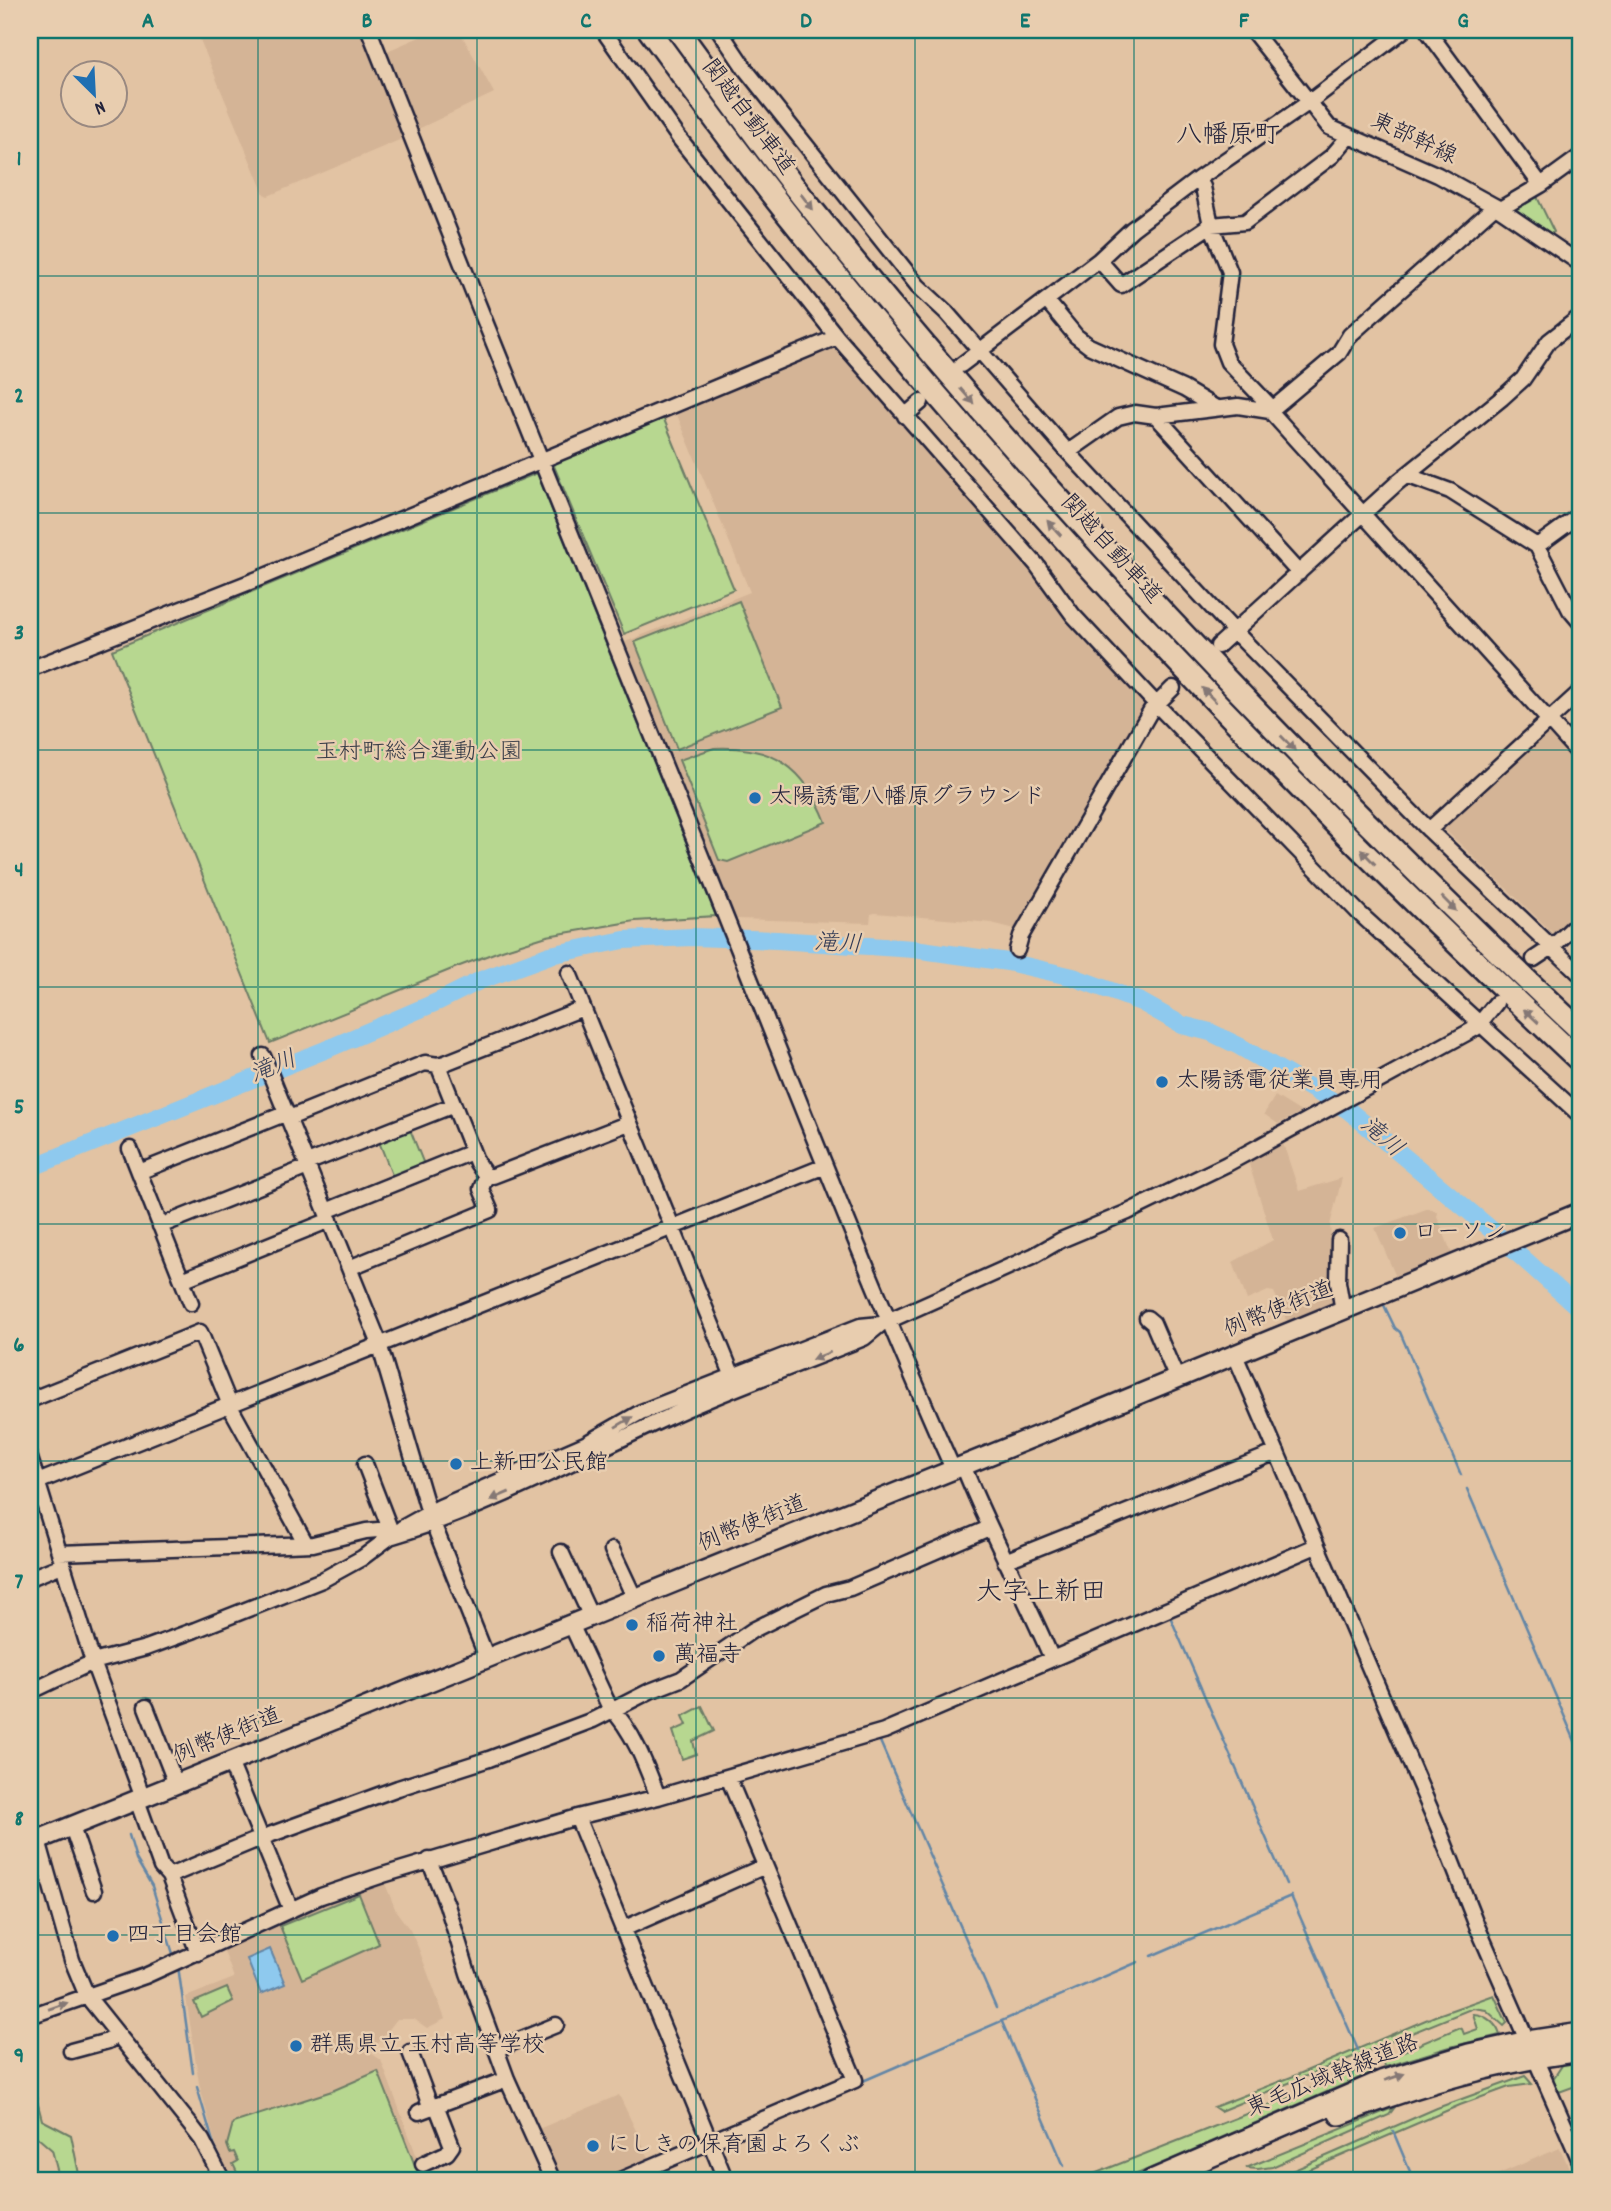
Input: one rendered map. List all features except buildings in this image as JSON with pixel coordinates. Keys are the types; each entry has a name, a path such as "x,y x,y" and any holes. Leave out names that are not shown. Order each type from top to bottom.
{"highway":[{"name":"関越自動車道","path":"649,30 790,219 962,426 1140,623 1268,757 1370,860 1581,1062"},
{"name":"関越自動車道","path":"678,30 802,196 888,302 1074,517 1287,743 1516,971 1581,1031"},
{"name":"東毛広域幹線道路","path":"1185,2181 1357,2107 1581,2034"},
{"name":"東毛広域幹線道路","path":"1152,2181 1384,2081 1469,2055 1532,2049 1581,2050"}],"main road":[{"name":"例幣使街道","path":"34,1842 1177,1379 1581,1212"}],"street":[{"path":"369,30 447,230 825,1166 884,1323 1031,1609 1052,1659"},
{"path":"603,30 679,138 837,337 1036,564 1073,615 1359,913 1581,1116"},
{"path":"719,30 746,70 918,286 946,312 1068,453 1234,631 1429,830 1581,975"},
{"name":"東部幹線","path":"1252,30 1329,127 1416,164 1498,207 1581,264"},
{"path":"961,365 1047,301 1099,260 1132,229 1198,179 1308,103 1404,30"},
{"path":"1427,30 1541,185"},
{"path":"1099,260 1121,285 1211,225 1245,222 1332,156 1349,136"},
{"path":"1068,453 1118,417 1135,414 1156,416 1238,406 1271,410 1339,353 1350,335 1498,207 1541,185 1581,156"},
{"path":"1198,179 1203,187 1211,225 1230,272 1221,344 1228,362 1581,755"},
{"path":"1047,301 1076,337 1089,346 1184,389 1216,408"},
{"path":"1218,646 1406,475 1516,385 1549,341 1581,316"},
{"path":"30,669 260,578 837,337"},
{"path":"905,416 921,402"},
{"path":"1156,416 1299,573"},
{"path":"1406,475 1450,491 1537,546 1570,610 1581,623"},
{"path":"1537,546 1581,514"},
{"path":"1017,950 1021,936 1151,710 1173,688"},
{"path":"1429,830 1581,691"},
{"path":"1534,959 1552,947 1581,920"},
{"path":"569,973 735,1382"},
{"path":"30,1692 93,1662 146,1648 315,1583 341,1571 378,1547 391,1533 431,1519 585,1444 641,1412 735,1382 860,1326 884,1323 1033,1256 1061,1240 1128,1212 1227,1164 1475,1028 1496,1003"},
{"path":"139,1172 425,1063 438,1065 583,1007"},
{"path":"263,1057 379,1345 431,1519 487,1658"},
{"path":"438,1065 480,1171 486,1176 493,1176 629,1123"},
{"path":"160,1226 454,1105"},
{"path":"130,1149 191,1303"},
{"path":"182,1280 472,1152"},
{"path":"34,1483 825,1166"},
{"path":"349,1268 490,1210 481,1189 486,1176"},
{"path":"1339,1240 1338,1282 1343,1311"},
{"path":"1147,1318 1153,1323 1177,1379"},
{"path":"30,1400 200,1332 230,1405 306,1544"},
{"path":"1235,1355 1581,2163"},
{"path":"1005,1561 1277,1452"},
{"path":"30,1458 34,1483 140,1799 160,1867 169,1876 198,1953"},
{"path":"365,1464 391,1533"},
{"path":"169,1876 261,1838 398,1788 489,1759 613,1710 681,1679 756,1628 825,1594 850,1588 989,1528"},
{"path":"30,1578 60,1559 318,1543 379,1529 391,1533"},
{"path":"30,2016 145,1976 321,1896 429,1860 891,1729 1316,1546"},
{"path":"612,1550 635,1599"},
{"path":"561,1552 591,1617"},
{"path":"571,1624 609,1706 620,1717 648,1769 658,1797"},
{"path":"146,1707 176,1784"},
{"path":"230,1762 291,1910"},
{"path":"618,2181 855,2080 729,1777"},
{"path":"577,1817 726,2181"},
{"path":"72,1826 94,1891"},
{"path":"34,1842 72,1959 87,1996 116,2036 202,2140 222,2181"},
{"path":"429,1860 507,2079 553,2181"},
{"path":"623,1929 765,1866"},
{"path":"497,2049 556,2025"},
{"path":"71,2051 108,2041 116,2036"},
{"path":"410,2052 429,2108 452,2146 447,2153 423,2164"},
{"path":"429,2108 507,2079"}],"shaded area":[{"path":"196,30 362,30 404,138 268,196 264,194"},
{"path":"436,30 459,30 494,93 418,129 387,51"},
{"path":"835,346 1030,568 1072,624 1146,706 1021,926 1015,929 992,923 875,913 871,914 870,923 736,919 625,642 750,592 675,410"},
{"path":"1550,728 1581,763 1581,915 1559,935 1553,933 1441,826"},
{"path":"1275,1096 1301,1112 1278,1124 1264,1114"},
{"path":"1282,1140 1299,1191 1342,1178 1330,1225 1338,1305 1289,1325 1274,1292 1268,1291 1247,1300 1233,1262 1273,1240 1247,1158"},
{"path":"1429,1208 1438,1213 1452,1254 1396,1277 1375,1228"},
{"path":"384,1881 396,1911 418,1947 445,2019 427,2028 414,2019 397,2019 371,2053 381,2060 426,2181 233,2181 216,2146 199,2083 186,1997 234,1978 222,1946 318,1903"},
{"name":"にしきの保育園よろくぶ","path":"619,2095 651,2162 609,2181 559,2181 536,2130"},
{"path":"1560,2148 1575,2181 1482,2181"}],"green space":[{"path":"1537,191 1538,199 1554,232 1551,234 1510,207"},
{"path":"663,417 734,589 624,634 554,466 557,461"},
{"name":"玉村町総合運動公園","path":"537,473 716,916 635,921 547,936 457,967 270,1043 112,650"},
{"path":"739,601 782,707 677,749 635,642"},
{"name":"太陽誘電八幡原グラウンド","path":"714,748 754,751 785,764 808,787 826,822 728,862 719,860 679,760"},
{"path":"409,1127 425,1167 394,1180 378,1139"},
{"path":"702,1706 714,1731 693,1741 696,1754 682,1759 673,1731 687,1725 683,1716"},
{"path":"359,1894 379,1944 302,1979 280,1926"},
{"path":"227,1988 233,2001 201,2017 194,2002"},
{"path":"1494,1995 1507,2023 1504,2026 1486,2010 1473,2008 1220,2111 1214,2107 1435,2016"},
{"path":"1473,2014 1490,2020 1500,2035 1385,2067 1387,2058 1458,2028 1462,2029 1464,2034 1478,2029"},
{"path":"1581,2062 1581,2084 1559,2092 1553,2079 1563,2064"},
{"path":"1368,2066 1373,2072 1121,2181 1076,2181"},
{"path":"378,2071 421,2181 241,2181 233,2164 238,2161 227,2145 233,2123 332,2091"},
{"path":"1525,2076 1532,2084 1509,2087 1460,2105 1283,2181 1269,2181 1437,2108"},
{"path":"35,2093 42,2120 71,2135 79,2181 60,2181 52,2150 30,2131 30,2094"},
{"path":"1395,2107 1389,2115 1272,2167 1246,2168"}],"water":[{"path":"270,1949 285,1984 261,1994 247,1959"}],"waterway":[{"name":"滝川","path":"30,1168 325,1050 481,980 550,955 624,940 692,937 914,949 1008,962 1073,977 1141,1002 1182,1025 1210,1032 1239,1046 1348,1110 1487,1226 1581,1310"},
{"path":"1382,1301 1395,1328 1400,1332 1461,1475"},
{"path":"1467,1489 1581,1755"},
{"path":"1169,1614 1286,1884"},
{"path":"879,1739 996,2008"},
{"path":"129,1835 136,1859 152,1886 174,1957"},
{"path":"1151,1956 1291,1896 1358,2050"},
{"path":"863,2081 1138,1962"},
{"path":"178,1966 193,2073"},
{"path":"1002,2022 1064,2166"},
{"path":"197,2087 214,2145 231,2181"},
{"path":"1393,2131 1414,2181"}],"place":[{"name":"太陽誘電八幡原グラウンド","path":"755,798"},
{"name":"太陽誘電従業員専用","path":"1162,1082"},
{"name":"ローソン","path":"1400,1233"},
{"name":"上新田公民館","path":"456,1464"},
{"name":"稲荷神社","path":"632,1625"},
{"name":"萬福寺","path":"659,1656"},
{"name":"四丁目会館","path":"113,1936"},
{"name":"群馬県立 玉村高等学校","path":"296,2046"},
{"name":"にしきの保育園よろくぶ","path":"593,2146"}],"district":[{"name":"八幡原町","path":"1228,136"},
{"name":"大字上新田","path":"1041,1593"}]}
